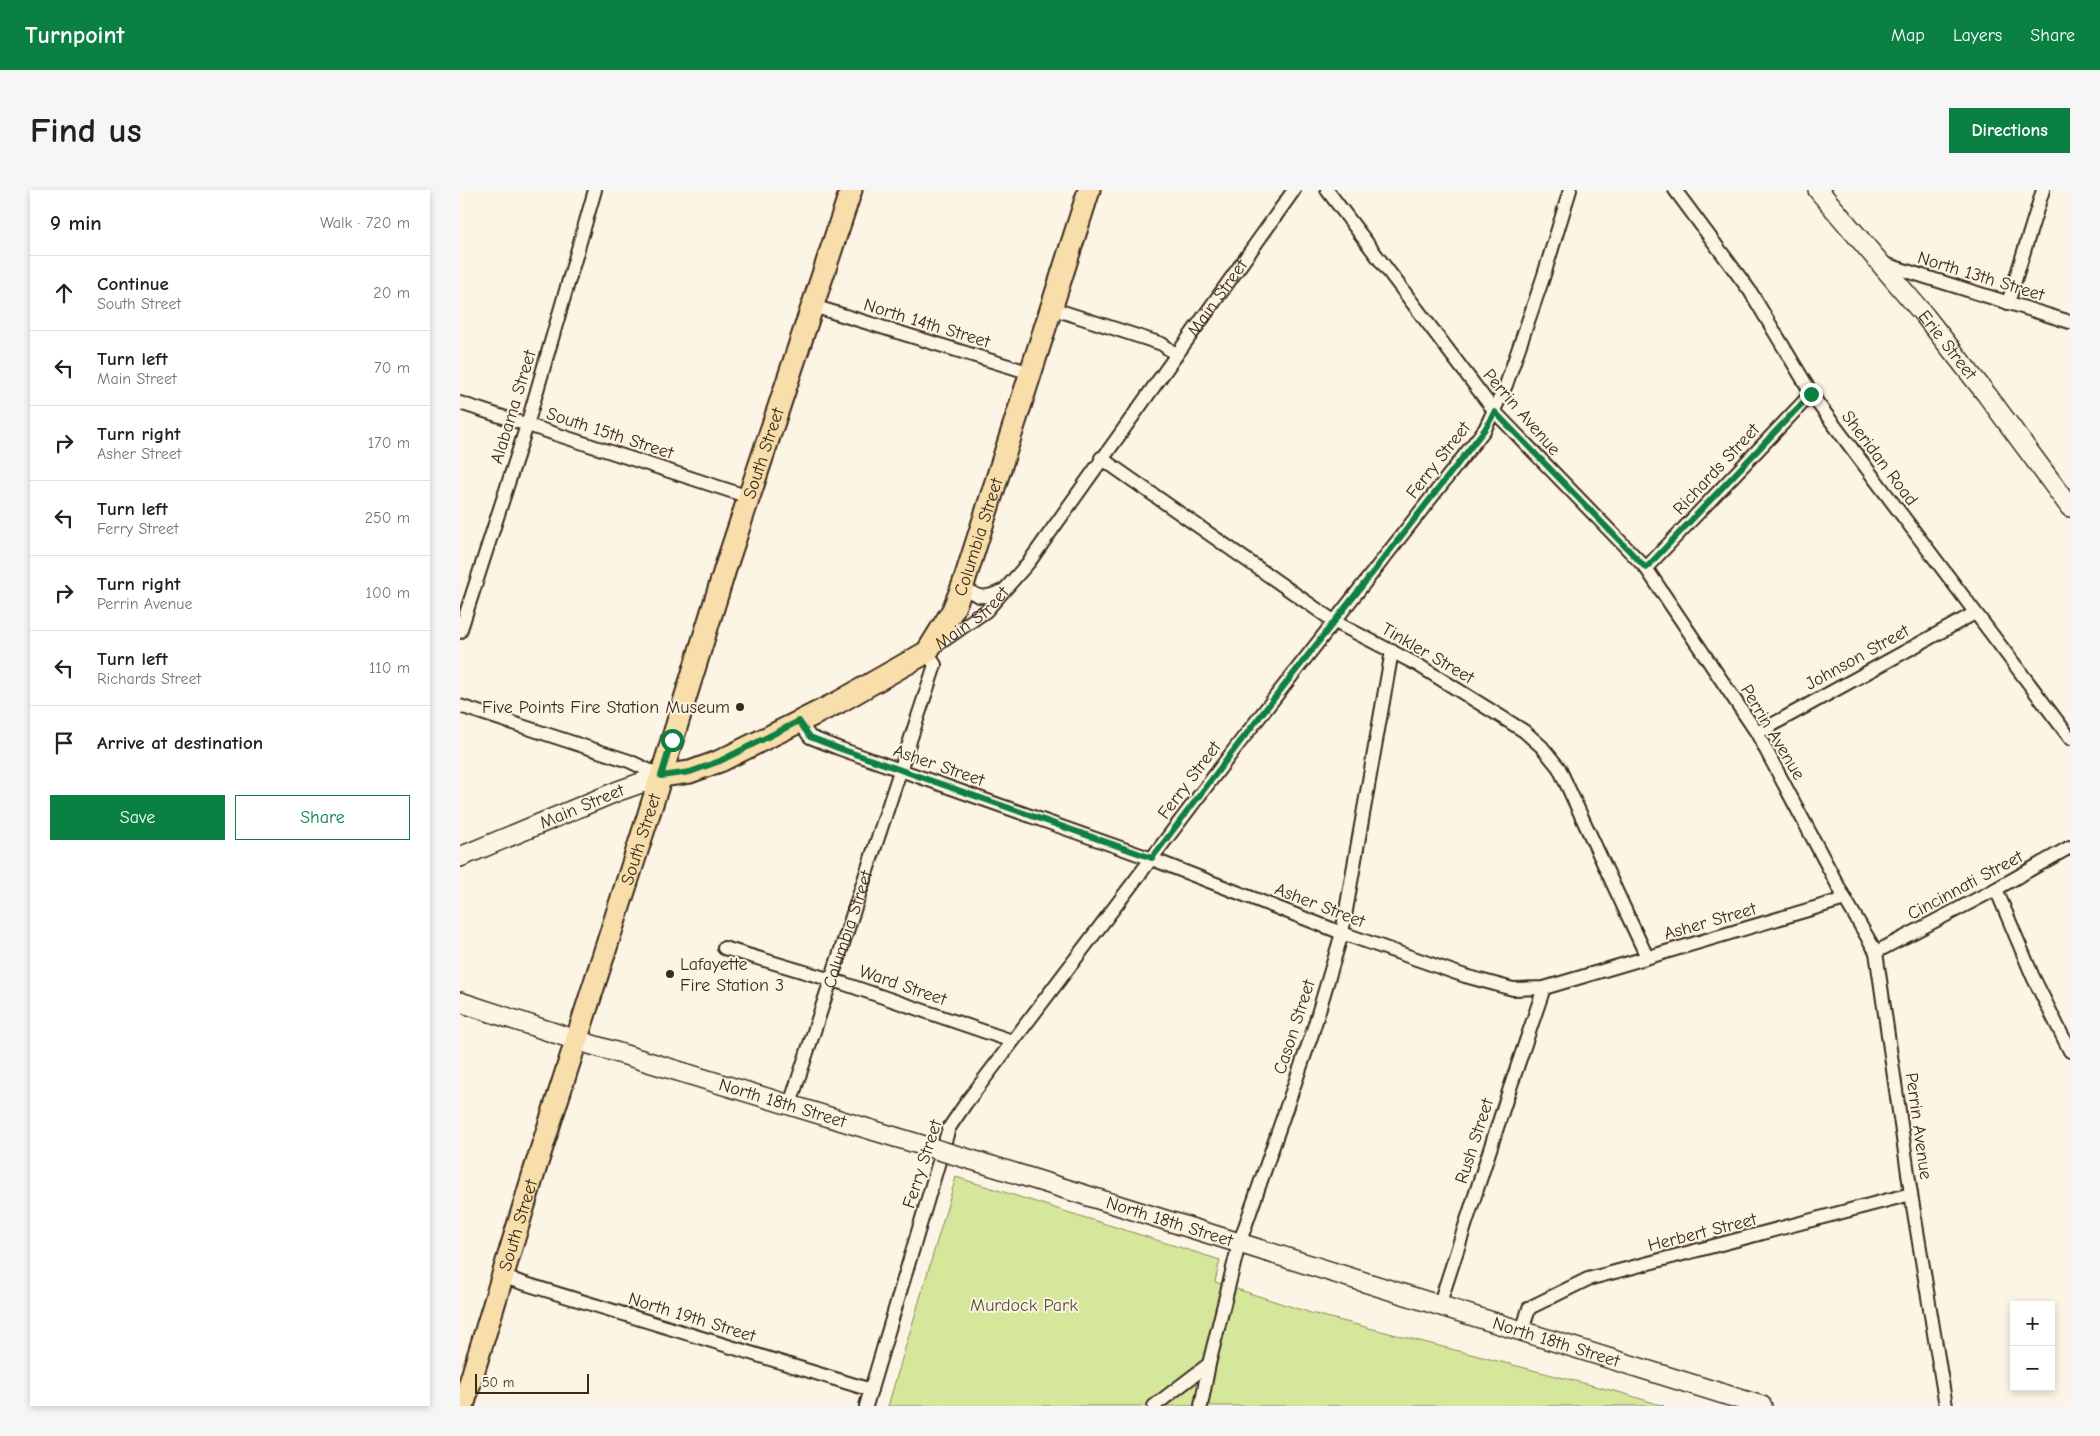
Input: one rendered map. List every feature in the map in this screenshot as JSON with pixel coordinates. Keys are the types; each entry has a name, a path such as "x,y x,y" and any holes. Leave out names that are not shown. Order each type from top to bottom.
{"main road":[{"name":"Columbia Street","path":"927,652 953,610 963,585 1089,190"},
{"name":"Erie Street","path":"1818,190 1881,263 1987,395 2070,507"},
{"name":"South Street","path":"463,1406 467,1366 503,1277 576,1040 749,497 813,306 845,192"},
{"name":"Main Street","path":"460,858 618,791 661,776 690,772 720,761 839,702 927,652"},
{"name":"North 18th Street","path":"460,1002 576,1040 992,1166 1762,1406"}],"street":[{"name":"Alabama Street","path":"460,632 526,424 595,190"},
{"name":"Main Street","path":"927,652 986,612 1002,590 1029,562 1101,458 1294,190"},
{"name":"Perrin Avenue","path":"1327,190 1495,412 1646,568 1756,733 1845,899 1876,952 1911,1194 1946,1406"},
{"name":"Ferry Street","path":"866,1406 949,1128 1012,1041 1152,858 1485,429 1495,412 1543,278 1570,190"},
{"name":"Sheridan Road","path":"1675,190 1750,291 1811,394 2070,738"},
{"path":"2008,303 2043,190"},
{"name":"North 13th Street","path":"1881,263 2070,322"},
{"name":"North 14th Street","path":"813,306 1030,373"},
{"path":"1051,308 1162,344 1176,354"},
{"name":"Richards Street","path":"1646,568 1811,394"},
{"name":"South 15th Street","path":"460,403 749,497"},
{"name":"Tinkler Street","path":"1101,458 1335,622 1392,651 1512,723 1542,746 1558,768 1647,957"},
{"path":"963,585 972,594 980,597 990,596 1002,590"},
{"name":"Johnson Street","path":"1756,733 1975,613"},
{"name":"Cason Street","path":"1200,1406 1208,1364 1238,1244 1312,1034 1342,933 1392,651"},
{"name":"Columbia Street","path":"790,1104 935,665 927,652"},
{"path":"460,706 629,761 661,776"},
{"name":"Asher Street","path":"799,721 810,737 1152,858 1342,933 1465,976 1513,989 1544,988 1845,899"},
{"name":"Cincinnati Street","path":"1876,952 1996,889 2070,847"},
{"path":"1996,889 2033,977 2070,1051"},
{"name":"Ward Street","path":"724,948 832,980 1012,1041"},
{"name":"Rush Street","path":"1440,1306 1544,988"},
{"name":"Herbert Street","path":"1522,1332 1530,1308 1588,1279 1911,1194"},
{"name":"North 19th Street","path":"503,1277 870,1390"},
{"path":"1154,1406 1208,1364"}],"green space":[{"name":"Murdock Park","path":"956,1177 1220,1260 1215,1282 1311,1313 1622,1393 1664,1406 888,1406"}],"place":[{"name":"Five Points Fire Station Museum","path":"740,707"},
{"name":"Lafayette Fire Station 3","path":"670,974"}],"route":[{"path":"672,740 661,776 690,772 720,761 799,721 810,737 838,748 1152,858 1240,742 1485,429 1495,412 1646,568 1811,394"}]}
